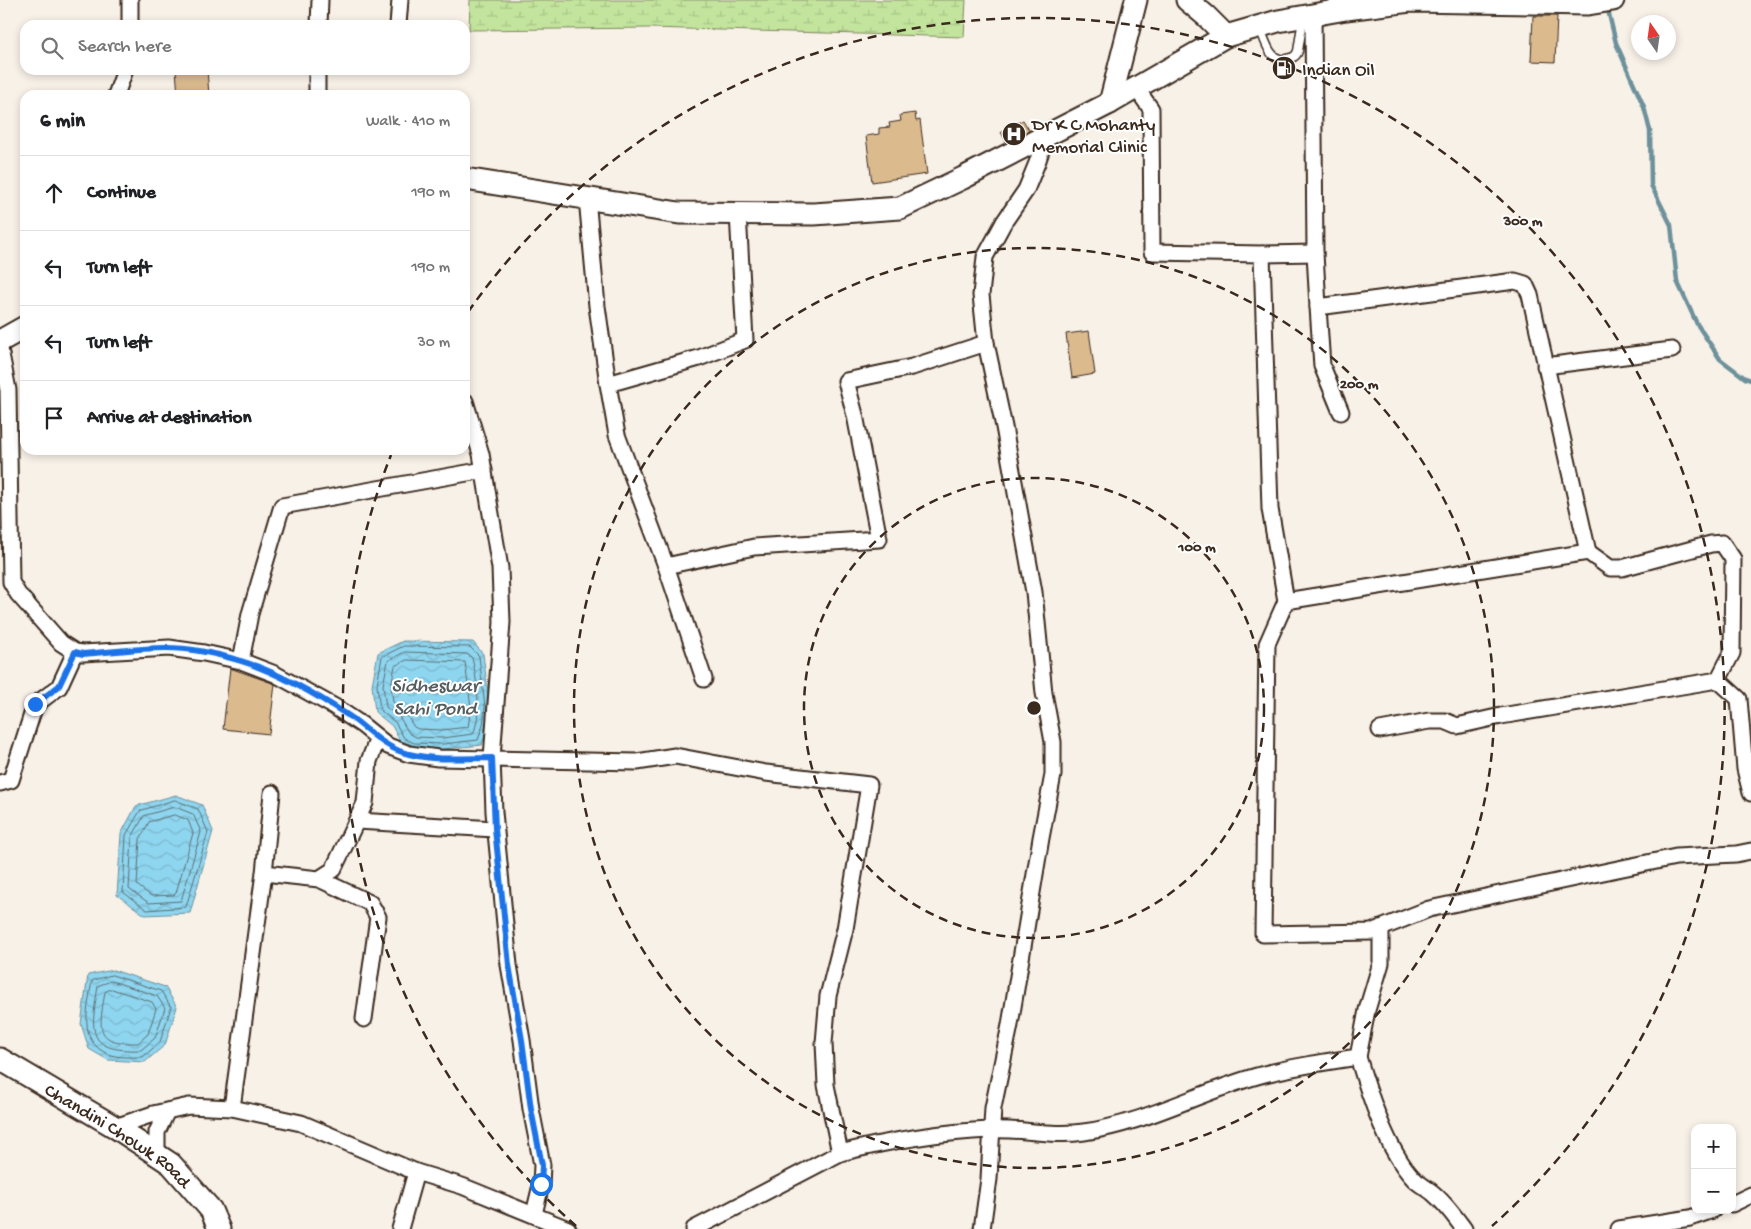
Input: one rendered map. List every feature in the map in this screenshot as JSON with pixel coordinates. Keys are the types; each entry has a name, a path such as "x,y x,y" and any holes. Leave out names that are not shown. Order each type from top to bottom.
{"main road":[{"path":"1110,103 1136,0"},
{"path":"1188,0 1226,36"},
{"path":"470,180 679,213 814,214 900,208 1110,103 1226,36 1259,26 1308,16 1410,1 1588,4 1606,1"},
{"path":"0,341 20,330"},
{"name":"Chandini Chowk Road","path":"0,1058 115,1127 171,1164 211,1210 219,1229"}],"street":[{"path":"130,0 130,20"},
{"path":"318,20 320,0"},
{"path":"398,20 400,0"},
{"path":"1308,16 1315,253 1322,366 1341,412"},
{"path":"118,90 123,75"},
{"path":"317,75 317,90"},
{"path":"1136,88 1151,109 1152,252 1315,253"},
{"path":"982,1229 989,1179 993,1108 1010,1025 1053,775 1053,742 1044,693 1034,592 1004,427 986,343 982,295 985,257 1004,222 1026,190 1046,136"},
{"path":"587,198 597,306 617,435 666,566 704,679"},
{"path":"608,384 699,358 745,340 738,214"},
{"path":"1262,254 1270,509 1286,601 1267,644 1263,934 1371,932 1429,909 1676,858 1736,854 1751,851"},
{"path":"1318,307 1515,281 1525,284 1530,295 1588,552 1610,568 1622,568 1711,544 1722,543 1732,559 1732,653 1718,680"},
{"path":"666,566 754,547 879,539 855,415 846,381 912,367 986,343"},
{"path":"0,349 8,390 12,582 18,594 61,643 75,652 83,654 169,648 241,661 275,674 336,707 388,746 408,754 438,758 637,762 675,756 766,773 869,785 844,929 828,996 824,1043 826,1085 840,1153"},
{"path":"1545,366 1672,350"},
{"path":"470,418 481,454 500,568 502,622 492,758 495,829 509,965 522,1040 531,1109 542,1165 541,1184 534,1214"},
{"path":"241,661 250,614 282,506 484,470"},
{"path":"1286,601 1588,552"},
{"path":"0,783 12,780 35,704 59,686 75,652"},
{"path":"1380,730 1429,721 1445,721 1457,726 1718,680 1745,700 1745,769 1751,792"},
{"path":"319,879 333,870 366,803 369,761 378,738"},
{"path":"232,1108 264,874 272,793"},
{"path":"357,821 495,829"},
{"path":"264,874 319,879 370,903 378,918 364,1019"},
{"path":"1381,928 1380,963 1367,1010 1358,1057 1366,1085 1395,1153 1413,1179 1434,1194 1464,1229"},
{"path":"694,1229 840,1153 886,1142 938,1134 992,1130 1053,1135 1085,1132 1125,1123 1256,1076 1311,1064 1358,1057"},
{"path":"115,1127 153,1114 188,1106 232,1108 301,1123 416,1172 462,1186 568,1229"},
{"path":"157,1155 157,1132 167,1111"},
{"path":"400,1229 416,1172"},
{"path":"1736,1202 1751,1195"},
{"path":"1619,1229 1690,1218 1702,1214"}],"lane":[{"path":"1259,26 1271,53 1276,59 1282,60 1296,56 1308,16"}],"green space":[{"path":"470,0 966,0 964,37 650,28 470,30"}],"water":[{"name":"Sidheswar Sahi Pond","path":"403,641 473,642 483,654 490,707 488,726 482,745 443,749 413,748 400,741 392,726 375,712 372,685 378,653"},
{"path":"176,795 202,805 213,831 190,913 145,915 117,895 121,834 136,806"},
{"path":"113,970 165,987 177,1007 165,1045 145,1062 108,1060 89,1049 81,1024 88,975"}],"building":[{"path":"1533,16 1557,16 1555,62 1531,61"},
{"path":"176,75 207,75 209,90 178,90"},
{"path":"915,113 916,121 920,120 927,174 872,182 866,136 879,134 879,128 890,127 889,123 901,121 900,115"},
{"path":"1023,120 1029,130 1006,142 1001,132"},
{"path":"1089,331 1095,374 1072,378 1066,334"},
{"path":"230,668 275,684 269,734 223,729"}],"waterway":[{"path":"1607,6 1616,43 1644,107 1650,131 1651,185 1671,225 1677,281 1697,324 1720,359 1745,378 1751,380"}],"place":[{"name":"Indian Oil","path":"1284,68"},
{"name":"Dr K C Mohanty Memorial Clinic","path":"1014,134"}],"route":[{"path":"35,704 59,686 75,652 83,654 169,648 241,661 275,674 336,707 388,746 408,754 438,758 492,758 495,829 509,965 522,1040 531,1109 542,1165 541,1184"}]}
